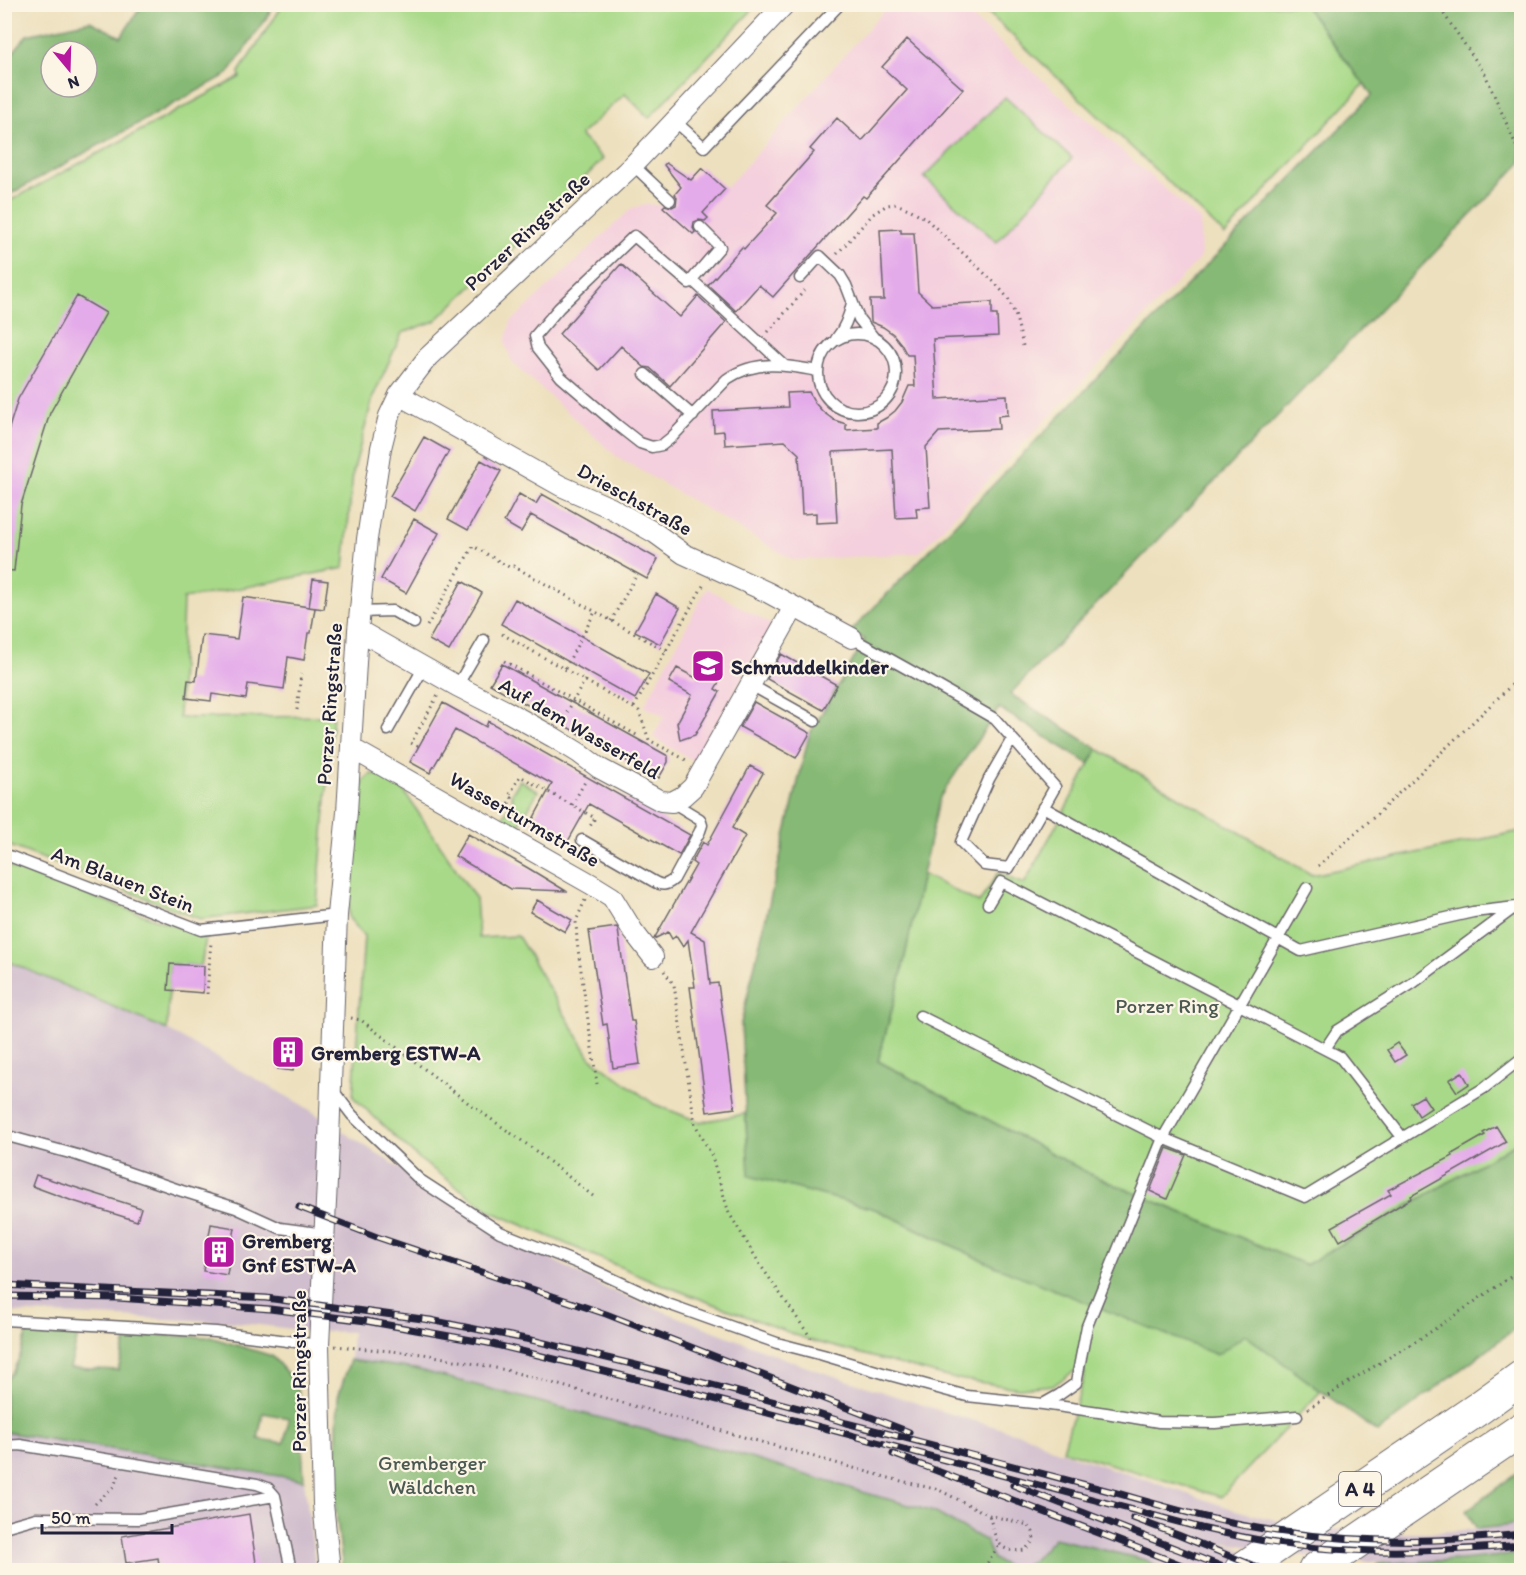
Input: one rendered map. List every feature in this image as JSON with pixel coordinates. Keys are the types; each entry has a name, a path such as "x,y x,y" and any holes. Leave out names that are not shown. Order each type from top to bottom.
{"highway":[{"name":"A 4","path":"1241,1570 1521,1377"},
{"name":"A 4","path":"1315,1570 1521,1429"}],"street":[{"name":"Porzer Ringstraße","path":"330,1570 323,1504 319,1345 337,915 351,748 358,621 381,448 389,416 399,395 428,357 633,165 785,4"},
{"name":"Drieschstraße","path":"399,395 561,486 611,508 655,533 684,554 852,638"},
{"name":"Auf dem Wasserfeld","path":"358,621 424,667 553,737 595,765 661,801 672,802 693,787 794,607"},
{"name":"Wasserturmstraße","path":"351,748 612,897 653,957"}],"lane":[{"path":"676,122 704,147 840,4"},
{"path":"633,165 670,200"},
{"path":"700,227 720,247 689,283 634,236 559,308 535,336 538,348 561,377 640,443 652,447 662,445 672,437 727,379 738,371 761,365 784,365 818,370"},
{"path":"800,278 820,256 840,274 859,319 874,339"},
{"path":"692,280 784,365"},
{"path":"831,344 852,335 864,335 885,346 896,369 895,382 890,394 882,403 870,410 858,412 845,410 825,395 819,383 820,361 831,344 843,331 852,303"},
{"path":"645,374 693,416"},
{"path":"358,621 393,611 414,623"},
{"path":"852,638 995,719 1055,787 1009,868 984,865 960,842 989,779 1012,739"},
{"path":"452,683 483,640"},
{"path":"388,730 424,667"},
{"path":"750,685 815,721"},
{"path":"582,840 653,881 661,885 668,884 674,879 702,825 700,819 672,802"},
{"path":"1043,807 1301,951 1473,912 1519,905"},
{"name":"Am Blauen Stein","path":"4,854 201,930 337,915"},
{"path":"988,904 1001,882 1340,1057 1402,1137"},
{"path":"1043,1404 1076,1383 1087,1326 1163,1138 1307,888"},
{"path":"1325,1049 1337,1031 1413,983 1519,905"},
{"path":"920,1016 1163,1138 1305,1197 1484,1088 1521,1058"},
{"path":"331,1089 352,1115 420,1180 500,1232 585,1266 665,1302 777,1343 967,1396 1043,1404 1159,1422 1215,1423 1297,1416"},
{"path":"4,1135 77,1155 236,1208 280,1228 325,1234"},
{"path":"4,1320 216,1332 319,1345"},
{"path":"4,1446 20,1445 257,1484 268,1488 275,1496 291,1570"},
{"path":"4,1527 36,1518 139,1519 275,1496"}],"path":[{"path":"1437,4 1485,74 1521,159"},
{"path":"760,341 873,214 887,205 896,204 925,218 994,282 1008,298 1016,317 1024,350"},
{"path":"426,628 475,541"},
{"path":"473,546 666,651"},
{"path":"634,707 713,568"},
{"path":"611,621 635,578"},
{"path":"565,668 595,612"},
{"path":"502,634 634,707 639,711 649,740 702,770"},
{"path":"504,661 640,737"},
{"path":"297,710 301,674"},
{"path":"1318,866 1374,817 1521,675"},
{"path":"553,737 585,680"},
{"path":"418,746 411,743 427,714 452,683"},
{"path":"427,714 434,718"},
{"path":"572,805 595,765"},
{"path":"494,829 512,798 509,796 520,776 595,818 582,840"},
{"path":"591,884 576,921 576,932 597,1084"},
{"path":"207,994 211,929"},
{"path":"653,957 674,985 695,1124 711,1154 729,1213 761,1266 823,1355"},
{"path":"334,1013 362,1020 593,1196"},
{"path":"1297,1416 1426,1335 1521,1269"},
{"path":"319,1345 424,1354 506,1370 939,1490 989,1515 1028,1525 1033,1532 1034,1540 1025,1550 1013,1552 1007,1550 999,1545 989,1515"},
{"path":"74,1519 102,1500 113,1487 124,1462"},
{"path":"978,1570 986,1565 999,1545"}],"shaded area":[{"path":"889,5 958,5 1200,220 1201,257 919,553 793,560 616,456 512,362 505,342 511,322 632,208 648,204 662,206 676,190 673,187 687,171 691,174 700,166 726,188"},
{"name":"Schmuddelkinder","path":"707,588 772,625 695,762 653,737 664,716 644,706"},
{"path":"5,960 167,1030 299,1103 486,1224 607,1289 645,1304 807,1367 944,1412 1031,1437 1056,1450 1239,1511 1283,1522 1385,1533 1425,1533 1521,1524 1521,1554 1391,1563 1311,1557 1222,1542 1288,1570 1174,1570 1146,1560 1054,1538 1033,1561 1014,1570 993,1559 934,1512 730,1452 415,1369 350,1360 352,1332 308,1331 234,1322 5,1312"},
{"path":"4,1432 304,1480 316,1570 5,1570"}],"green space":[{"path":"143,4 270,4 271,11 228,74 5,197 5,63 27,35 90,21 121,37"},
{"path":"283,5 757,5 649,118 625,94 580,135 603,159 545,218 435,321 402,333 373,397 353,473 344,568 183,599 179,718 333,716 317,905 200,919 5,844 4,204 240,77 239,72"},
{"path":"980,5 1304,5 1364,84 1225,235"},
{"path":"1304,5 1521,5 1521,163 1010,694 1098,749 1089,764 999,708 940,797 901,976 878,1061 1092,1175 1306,1265 1521,1140 1521,1324 1377,1432 1245,1335 1217,1355 997,1267 875,1209 749,1176 741,1023 809,735 865,640 851,631 1372,95"},
{"path":"1005,97 1072,158 997,242 924,177"},
{"name":"Porzer Ring","path":"1098,749 1312,875 1521,831 1521,1140 1306,1265 1092,1175 878,1061 901,976 922,874 979,903 998,873 1024,884"},
{"path":"371,774 382,775 400,785 476,899 479,938 518,936 590,1057 654,1104 700,1122 745,1114 750,1176 875,1209 997,1267 1245,1334 1321,1391 1221,1497 1063,1450 1085,1373 1074,1371 1054,1385 1018,1388 951,1378 809,1340 653,1281 492,1212 419,1159 353,1097 364,936 349,918 352,832 364,780"},
{"path":"520,780 538,791 516,831 500,822 513,800 511,795"},
{"path":"4,865 206,937 201,966 170,964 167,1030 5,960"},
{"path":"33,1330 79,1332 70,1368 118,1370 128,1334 210,1337 272,1356 292,1379 299,1393 304,1480 5,1432 5,1382 20,1356 27,1334","holes":["263,1413 289,1418 284,1443 258,1439"]},
{"name":"Gremberger Wäldchen","path":"350,1360 415,1369 730,1452 934,1512 986,1541 993,1559 1014,1570 343,1570 335,1503 338,1397"},
{"path":"1521,1470 1521,1524 1477,1529 1466,1511"},
{"path":"1054,1538 1146,1560 1164,1570 1014,1570 1033,1561"},
{"path":"1521,1554 1521,1570 1371,1570 1380,1564"}],"building":[{"path":"907,39 963,89 866,198 863,196 773,297 759,285 736,311 708,285 777,213 767,205 814,152 810,149 837,118 862,141 907,90 882,67"},
{"path":"666,163 691,180 702,168 725,189 703,213 708,218 705,221 694,222 695,232 693,234 663,207 676,205 675,194 681,187 664,165"},
{"path":"901,229 901,233 914,233 918,292 932,305 992,302 992,315 997,315 998,336 933,339 937,399 1007,395 1008,415 998,416 999,429 939,432 926,447 930,507 916,508 917,517 896,518 892,449 833,452 837,522 816,523 816,513 802,514 799,454 785,441 725,445 724,431 714,432 713,411 788,407 787,393 809,392 823,412 834,420 846,424 846,430 877,428 877,423 895,411 909,386 915,386 913,355 907,355 893,334 871,322 870,300 884,300 880,230"},
{"path":"621,264 680,317 698,296 726,322 670,386 621,346 599,370 559,334"},
{"path":"77,296 106,313 50,413 21,505 14,571 4,570 4,444 18,399"},
{"path":"424,437 449,451 415,511 390,496"},
{"path":"481,460 501,471 468,530 448,519"},
{"path":"519,494 536,504 542,494 658,559 647,579 531,515 521,532 504,522"},
{"path":"414,519 439,533 406,593 381,579"},
{"path":"313,579 328,581 324,609 309,607"},
{"path":"462,581 482,593 449,651 429,640"},
{"path":"656,594 680,608 660,644 635,631"},
{"path":"243,597 315,608 304,660 288,657 284,689 248,684 246,699 212,694 211,701 186,698 188,680 196,681 202,635 237,639"},
{"path":"515,599 649,674 635,699 501,624"},
{"path":"781,654 837,685 823,710 767,679"},
{"path":"502,664 668,756 668,762 659,778 490,684"},
{"path":"677,668 696,678 700,671 719,682 715,689 720,692 695,735 680,740 677,723 692,695 669,682"},
{"path":"754,702 810,733 796,758 740,727"},
{"path":"443,703 486,727 488,721 690,835 679,855 589,804 567,843 531,823 552,784 455,730 430,773 410,762"},
{"path":"750,766 763,773 732,828 745,836 691,932 705,940 710,984 718,983 735,1108 707,1112 690,987 695,987 688,940 683,947 676,936 672,939 668,932 654,939 696,865 692,862 703,842 707,845"},
{"path":"468,834 566,891 511,889 455,856"},
{"path":"537,900 572,920 565,932 530,912"},
{"path":"617,927 640,1064 613,1068 607,1024 603,1025 589,931"},
{"path":"170,964 204,966 203,993 168,990"},
{"name":"Gremberg ESTW-A","path":"282,1038 298,1041 293,1071 278,1069"},
{"path":"1397,1043 1406,1055 1395,1062 1387,1050"},
{"path":"1462,1072 1469,1084 1457,1092 1449,1080"},
{"path":"1423,1096 1431,1108 1419,1116 1411,1103"},
{"path":"1496,1126 1506,1142 1411,1196 1412,1198 1340,1241 1332,1227 1391,1194 1388,1190 1453,1156 1452,1154"},
{"path":"1167,1148 1186,1155 1167,1199 1150,1191"},
{"path":"36,1175 141,1208 137,1221 32,1186"},
{"name":"Gremberg Gnf ESTW-A","path":"211,1224 235,1228 227,1275 203,1271"},
{"path":"249,1514 257,1570 160,1570 158,1558 126,1563 122,1536"}],"railway":[{"path":"299,1207 377,1237 606,1314 909,1432"},
{"path":"4,1285 266,1298 430,1320 536,1341 636,1365 806,1410 846,1423 1193,1514 1256,1528 1368,1540 1461,1539 1522,1534"},
{"path":"4,1296 118,1298 270,1309 366,1321 488,1343 726,1402 1201,1528 1274,1543 1344,1550 1395,1551 1522,1545"},
{"path":"893,1454 1195,1570"},
{"path":"1013,1485 1231,1570"},
{"path":"1133,1518 1264,1570"}],"place":[{"name":"Schmuddelkinder","path":"708,666"},
{"name":"Gremberg ESTW-A","path":"288,1052"},
{"name":"Gremberg Gnf ESTW-A","path":"219,1252"}]}
